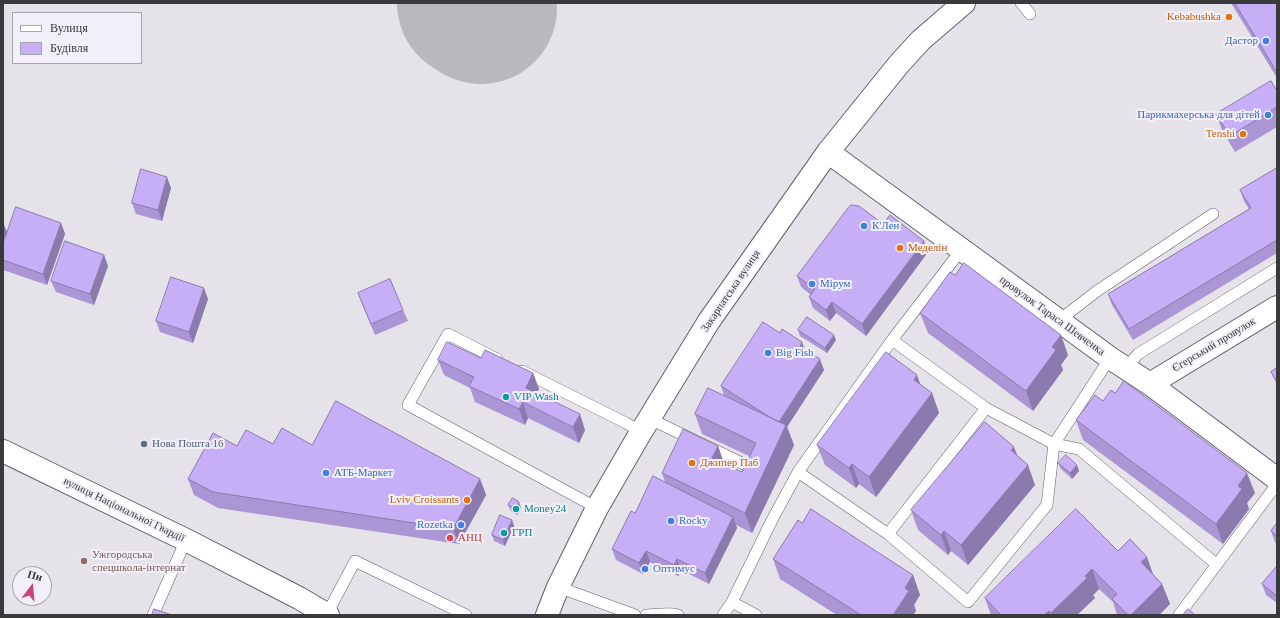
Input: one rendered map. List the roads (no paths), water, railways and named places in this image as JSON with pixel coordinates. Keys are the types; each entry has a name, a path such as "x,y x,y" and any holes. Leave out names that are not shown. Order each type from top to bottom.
{"street":[{"name":"Закарпатська вулиця","path":"547,615 558,587 597,508 709,321 828,152 899,64 921,40 964,3"},
{"name":"провулок Тараса Шевченка","path":"828,152 1118,363 1150,384 1277,479"},
{"name":"Єгерський провулок","path":"1150,384 1277,307"},
{"name":"вулиця Національної Гвардії","path":"3,451 186,540 327,614"}],"lane":[{"path":"1022,3 1030,14"},
{"path":"1060,321 1066,314 1097,291 1214,214"},
{"path":"723,615 732,602 772,520 798,472 892,340 962,249"},
{"path":"798,472 888,534 968,602 1046,504 1054,444 1118,363 1138,354 1277,268"},
{"path":"597,508 408,405 448,334 507,364 646,425 744,464"},
{"path":"892,340 986,408 1054,444 1079,449 1216,564"},
{"path":"888,534 986,408"},
{"path":"1179,615 1277,484"},
{"path":"153,615 186,540"},
{"path":"327,614 355,562 466,615"},
{"path":"558,587 634,615"},
{"path":"732,602 756,615"},
{"path":"646,615 662,615 669,612 678,615"}],"place":[{"name":"Kebabushka","path":"1229,17"},
{"name":"Дастор","path":"1266,41"},
{"name":"Парикмахерська для дітей","path":"1268,115"},
{"name":"Tenshi","path":"1243,134"},
{"name":"К'Лен","path":"864,226"},
{"name":"Меделін","path":"900,248"},
{"name":"Мірум","path":"812,284"},
{"name":"Big Fish","path":"768,353"},
{"name":"VIP Wash","path":"506,397"},
{"name":"Нова Пошта 16","path":"144,444"},
{"name":"Джипер Паб","path":"692,463"},
{"name":"АТБ-Маркет","path":"326,473"},
{"name":"Lviv Croissants","path":"467,500"},
{"name":"Money24","path":"516,509"},
{"name":"Rocky","path":"671,521"},
{"name":"Rozetka","path":"461,525"},
{"name":"ГРП","path":"504,533"},
{"name":"АНЦ","path":"450,538"},
{"name":"Ужгородська спецшкола-інтернат","path":"84,561"},
{"name":"Оптимус","path":"645,569"}]}
